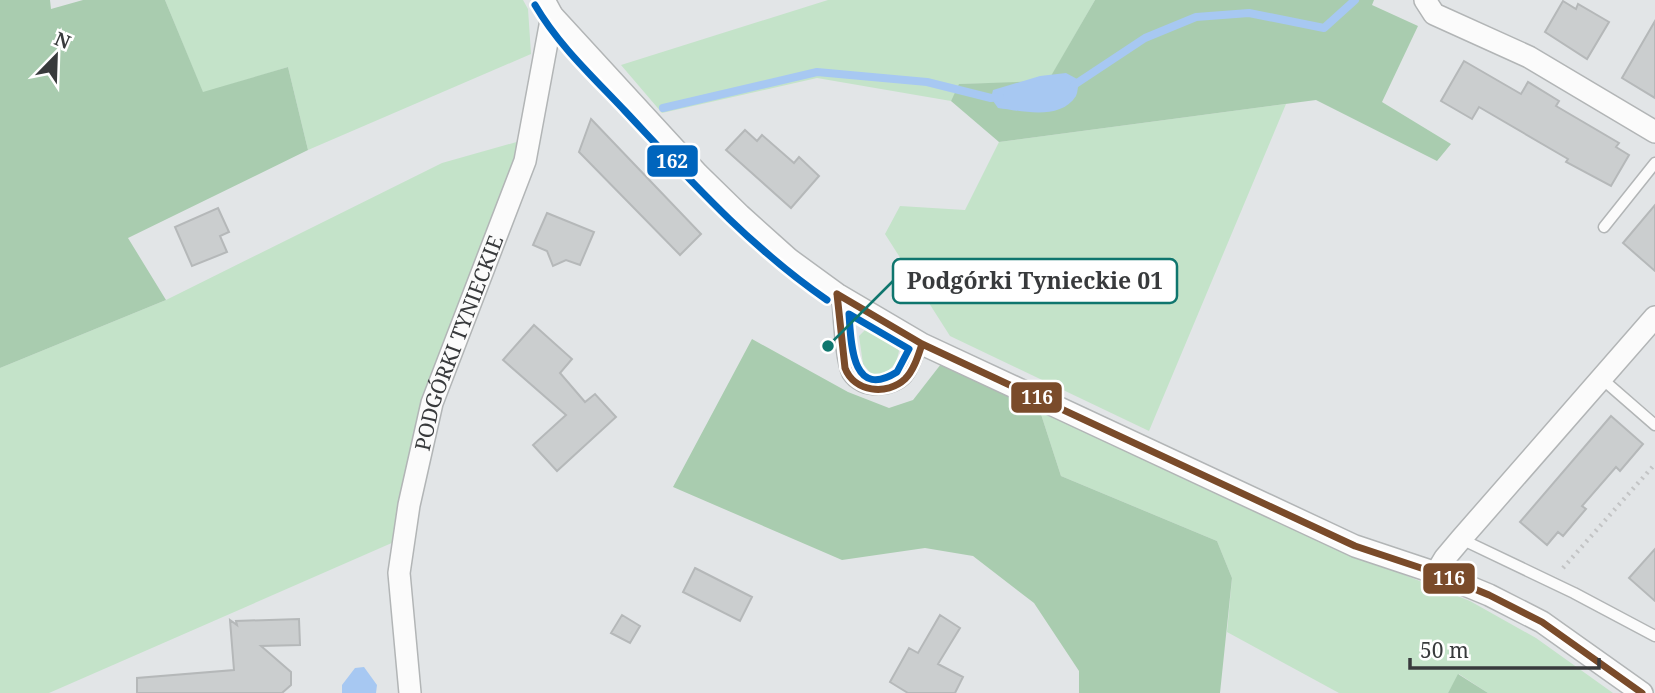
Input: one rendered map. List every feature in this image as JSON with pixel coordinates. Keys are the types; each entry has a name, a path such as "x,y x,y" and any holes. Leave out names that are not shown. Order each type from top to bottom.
{"street":[{"path":"1424,0 1434,14 1529,57 1655,132"},
{"path":"548,8 698,174 789,259 837,294 922,344 1355,547 1436,573 1489,595 1542,622 1642,693"},
{"name":"PODGÓRKI TYNIECKIE","path":"410,693 399,573 409,505 432,403 526,161 548,8"},
{"path":"1436,573 1461,539 1655,317"}],"lane":[{"path":"1604,227 1655,163"},
{"path":"837,294 844,357 847,372 854,382 866,388 891,387 901,382 909,375 922,344"},
{"path":"1601,378 1655,425"},
{"path":"1461,539 1655,636"}],"path":[{"path":"1551,582 1655,464"}],"green space":[{"path":"0,0 50,0 51,9 83,0 165,0 203,92 288,67 308,150 128,238 166,300 0,368"},
{"path":"165,0 523,0 528,9 531,54 308,150 288,67 203,93"},
{"path":"828,0 1095,0 1048,82 960,84 951,101 817,78 662,113 621,65"},
{"path":"1095,0 1374,0 1372,5 1418,26 1382,102 1451,144 1437,161 1316,100 999,142 951,101 959,84 1048,81"},
{"path":"1286,104 1149,431 950,336 885,234 900,206 965,210 999,142"},
{"path":"520,141 394,542 49,693 0,693 0,368 166,300 442,163"},
{"path":"870,328 899,351 896,363 884,375 872,375 863,364 859,336"},
{"path":"752,339 848,392 889,408 913,400 941,364 1039,408 1061,476 1217,541 1232,578 1220,693 1079,693 1079,671 1034,603 973,556 925,548 842,560 673,487"},
{"path":"1039,408 1314,539 1470,601 1536,638 1613,693 1488,693 1459,674 1448,693 1339,693 1227,632 1232,578 1217,541 1061,476"},
{"path":"1458,674 1488,693 1448,693"}],"water":[{"path":"1066,73 1079,80 1076,96 1069,104 1051,112 998,108 991,98 993,90 1040,76"},
{"path":"364,667 377,685 376,693 342,693 342,685 355,668"}],"building":[{"path":"1563,1 1576,9 1578,4 1609,22 1587,59 1545,32"},
{"path":"1655,21 1655,98 1622,78"},
{"path":"1464,61 1521,94 1528,82 1559,101 1556,106 1619,143 1616,147 1629,155 1611,186 1566,162 1568,159 1479,107 1472,119 1441,101"},
{"path":"591,119 701,234 680,255 579,152"},
{"path":"745,130 757,141 762,135 794,163 799,157 819,176 791,208 726,150"},
{"path":"1655,205 1655,271 1623,243"},
{"path":"218,208 229,232 220,236 227,252 192,266 175,227"},
{"path":"547,213 594,232 580,265 566,260 553,266 547,251 533,245"},
{"path":"534,325 572,359 560,373 585,402 595,394 616,417 557,471 533,445 566,415 503,360"},
{"path":"1611,416 1643,444 1620,471 1616,467 1582,506 1586,509 1563,536 1558,532 1547,545 1520,522"},
{"path":"1655,549 1655,601 1629,578"},
{"path":"695,568 752,597 740,621 683,592"},
{"path":"622,615 640,626 630,643 611,633"},
{"path":"940,615 960,628 938,664 963,677 955,693 908,693 890,682 909,648 918,653"},
{"path":"299,619 300,645 261,646 291,672 291,685 282,693 137,693 137,678 234,670 230,620 237,625 236,621"}],"waterway":[{"path":"1074,85 1145,38 1196,17 1249,13 1324,28 1355,0"},
{"path":"663,108 817,72 927,82 991,98 1000,97"}],"transit line":[{"name":"162","path":"535,5 577,61 696,186 772,258 827,300"},
{"name":"116","path":"837,294 922,344 1355,546 1436,573 1489,595 1542,622 1642,693"},
{"name":"116","path":"837,294 845,368 849,376 863,387 889,388 905,379 922,344"},
{"name":"162","path":"849,314 909,349 897,372 882,379 870,379 862,374 853,352 849,314"}],"place":[{"name":"Podgórki Tynieckie 01","path":"828,346"}]}
